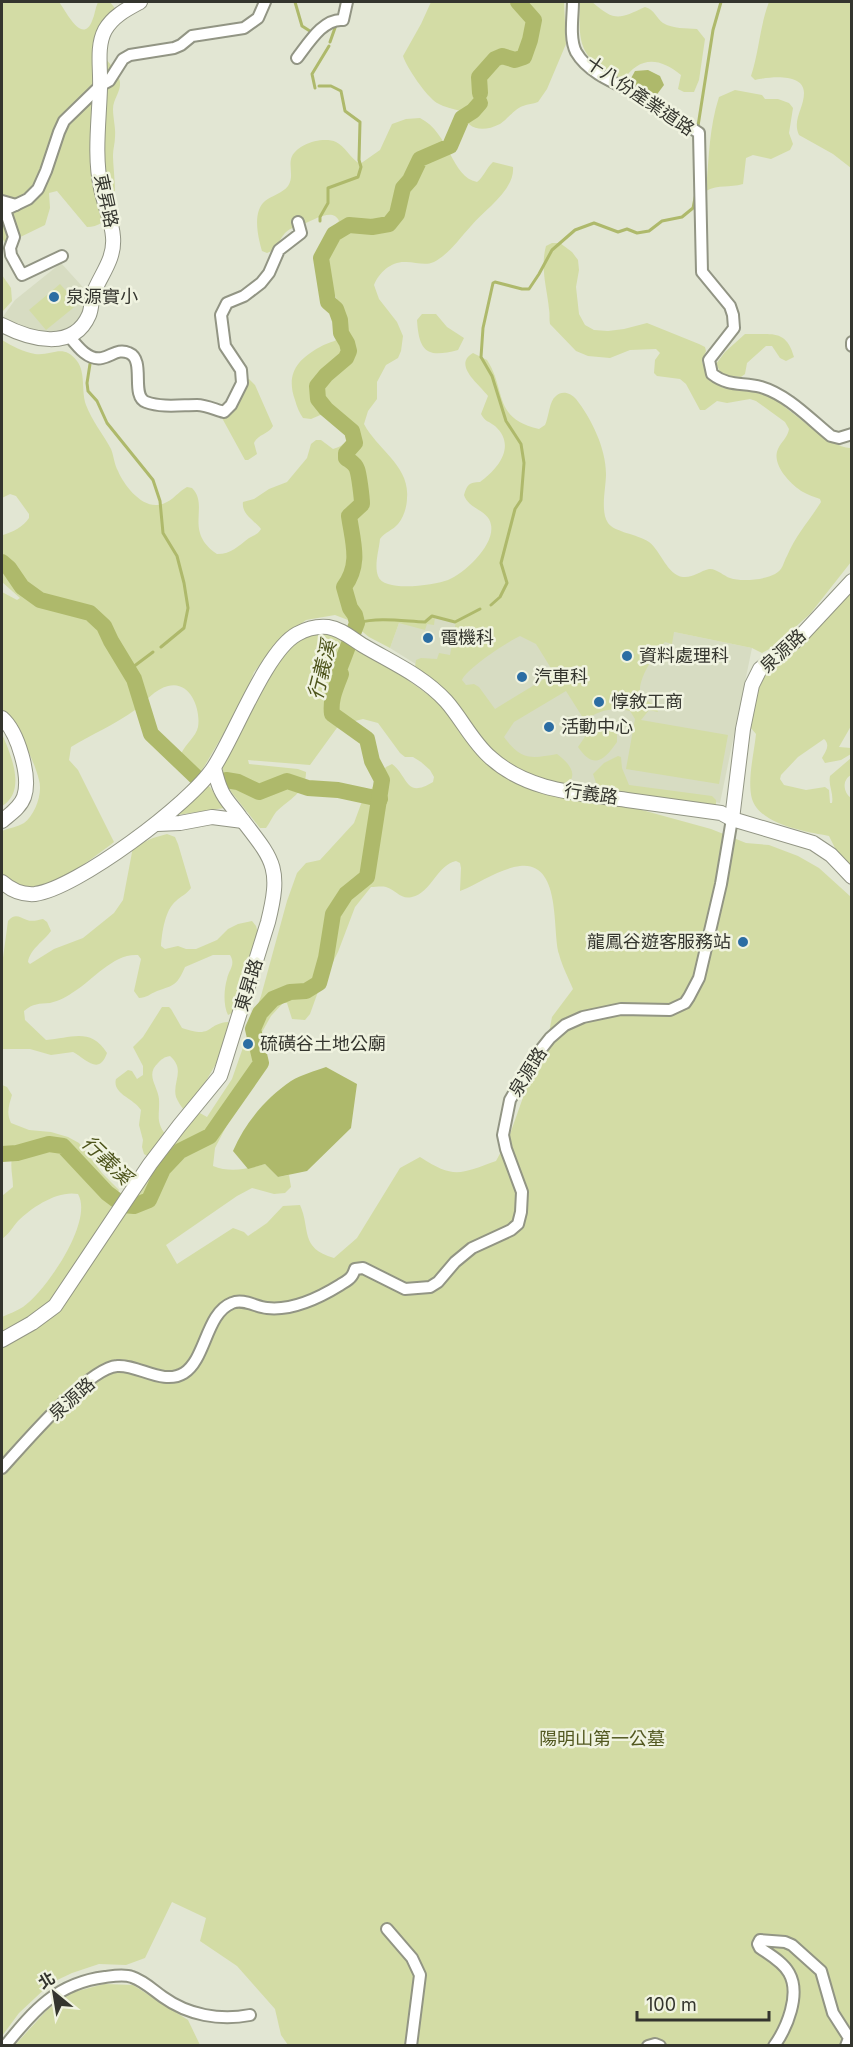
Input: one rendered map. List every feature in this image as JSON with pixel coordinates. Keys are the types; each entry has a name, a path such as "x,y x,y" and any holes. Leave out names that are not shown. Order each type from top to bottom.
{"street":[{"name":"東昇路","path":"69,336 81,326 89,314 93,293 106,270 112,253 113,237 100,186 97,150 100,46 106,28 118,14 140,2"},
{"path":"62,256 22,275 11,255 10,248 14,237 6,210 28,199 38,189 64,121 100,86 109,81 123,59 130,55 174,48 192,36 244,28 258,18 265,2"},
{"path":"297,58 324,25 336,19 343,20 347,2"},
{"name":"十八份產業道路","path":"573,2 572,31 576,51 586,63 602,76 653,102 699,133 702,272 730,306 734,328 709,360 712,374 723,381 761,387 782,397 831,436 839,438 852,434"},
{"path":"2,201 16,205"},
{"path":"2,325 38,339 57,340 69,336 81,351 91,357 102,358 118,351 127,352 137,361 141,398 145,402 171,406 198,405 224,412 231,405 242,383 241,370 225,346 221,315 227,303 244,296 261,283 269,273 279,250 301,233 298,222"},
{"name":"泉源路","path":"2,1468 79,1387 109,1367 119,1366 172,1377 186,1372 222,1309 230,1303 244,1302 272,1308 314,1300 351,1278 355,1269 363,1268 405,1289 430,1287 472,1248 511,1230 518,1224 522,1192 506,1149 504,1135 510,1100 522,1076 550,1038 565,1025 583,1017 621,1009 670,1010 678,1007 689,997 699,978 721,884 743,729 752,685 760,669 799,638 852,581"},
{"name":"行義路","path":"214,768 278,651 297,634 314,628 329,627 344,633 424,680 446,701 489,758 517,778 540,786 721,813 732,819 813,843 831,855 852,878"},
{"path":"2,718 18,744 26,787 23,800 2,821"},
{"name":"東昇路","path":"2,1340 32,1323 55,1306 150,1164 220,1076 274,898 274,873 271,861 261,842 222,793 214,768"},
{"path":"2,882 18,892 34,894 57,888 106,859 157,824 185,800 214,768"},
{"path":"157,824 180,823 212,817 243,821"},
{"path":"387,1929 412,1958 420,1975 411,2046"},
{"path":"774,2046 783,2030 791,2007 793,1983 784,1966 760,1948 758,1944 760,1940 785,1942 792,1945 820,1971 833,2013 849,2038 846,2046"},
{"path":"5,2046 27,2019 57,1993 80,1982 96,1979 130,1976 147,1984 165,1999 195,2014 236,2018 250,2015"},
{"path":"648,2046 655,2044 660,2046"}],"shaded area":[{"path":"648,70 660,76 664,85 655,97 629,82 635,71"},
{"name":"泉源實小","path":"61,263 89,294 86,310 74,326 66,331 44,334 2,318 15,300"},
{"name":"惇敘工商","path":"408,598 674,632 752,648 720,803 527,774 435,676 390,648"},
{"path":"326,1067 357,1084 351,1128 307,1171 278,1177 265,1164 248,1169 233,1151 250,1121 273,1096 291,1081"}],"green space":[{"path":"2,2 59,2 74,24 83,30 88,28 92,21 98,2 110,2 114,7 115,12 99,53 115,70 120,82 113,109 115,199 110,215 98,225 87,227 57,191 49,193 50,208 45,225 6,244 2,238"},
{"path":"431,2 564,2 566,44 547,89 538,102 520,107 500,124 481,129 471,126 461,111 437,103 417,81 403,56"},
{"path":"580,2 592,2 606,13 617,17 645,7 667,25 697,29 705,39 699,80 694,92 684,92 678,89 681,75 657,62 643,63 629,73 623,81 598,65 590,58 582,42"},
{"path":"769,2 851,2 851,168 833,154 799,135 797,124 804,93 798,82 784,78 755,80 751,76"},
{"path":"735,90 789,103 793,108 789,133 793,144 790,150 771,159 753,155 746,158 743,184 706,191 711,132 719,97"},
{"path":"420,118 430,125 438,134 455,164 468,178 477,182 493,162 513,167 509,184 504,192 445,254 431,263 401,262 391,265 374,285 379,299 397,322 403,336 398,358 386,365 377,382 377,399 368,411 364,424 392,458 407,487 405,511 402,518 380,539 376,567 382,581 399,586 410,586 448,580 470,565 488,541 491,533 489,520 466,500 464,495 469,485 480,482 493,471 505,449 501,434 481,414 488,396 466,369 467,358 473,353 487,360 507,411 524,424 539,429 545,425 552,402 558,394 566,393 576,399 592,424 603,454 606,474 604,512 608,523 615,529 649,542 677,575 690,576 712,569 730,578 746,580 775,574 781,568 794,541 821,502 820,499 798,488 779,467 778,449 789,429 785,422 756,401 750,399 727,403 717,401 705,410 700,410 686,384 680,379 657,376 654,373 655,360 660,353 656,349 630,350 610,358 588,356 576,351 550,324 544,278 544,254 546,246 552,243 560,243 578,260 576,287 579,314 585,325 594,330 608,331 647,323 699,344 705,347 702,362 715,383 730,389 757,390 768,394 822,435 843,447 851,448 851,562 810,614 773,647 762,653 752,648 674,632 672,644 665,642 652,660 643,676 640,691 658,712 649,710 641,720 728,735 719,784 626,769 635,719 630,711 606,710 585,721 566,691 514,722 504,737 516,750 527,756 540,757 557,754 571,769 570,781 566,785 523,777 487,747 415,667 416,660 421,658 437,659 439,653 450,655 456,621 435,617 434,625 427,624 425,630 399,623 390,648 369,637 348,620 335,615 306,620 281,639 254,672 242,702 201,772 198,773 181,754 197,731 198,712 188,692 176,685 159,690 128,715 71,747 69,760 78,770 114,842 76,870 44,888 35,890 17,886 2,875 2,831 22,824 32,815 40,785 24,742 2,709 2,592 17,600 20,598 2,582 2,533 7,534 21,527 29,518 29,514 16,496 10,494 2,498 2,340 35,354 62,351 72,356 82,371 88,411 111,449 117,468 128,488 145,502 157,505 170,500 187,487 192,488 199,503 201,537 217,554 231,551 261,529 246,514 243,502 254,499 269,489 287,482 307,458 311,444 316,440 321,440 333,449 344,444 349,433 332,410 311,419 303,418 296,403 292,383 295,369 305,357 338,339 346,329 343,314 325,274 322,261 322,248 327,235 339,221 333,215 329,215 292,228 285,233 273,250 267,253 262,251 259,239 258,211 265,201 288,186 291,179 291,159 304,145 324,140 336,142 360,164 380,150 392,124 406,119","holes":["520,636 536,644 554,673 495,709 479,687 474,684 466,685 462,680 479,663"]},
{"path":"2,275 11,288 12,301 2,312"},
{"path":"60,284 78,304 46,330 29,310"},
{"path":"422,314 436,314 447,327 464,338 458,350 432,353 423,346 417,320"},
{"path":"745,334 770,334 782,337 787,341 794,357 786,361 780,358 772,346 766,346 747,363 745,374 741,377 722,375 716,364 725,352"},
{"path":"249,379 255,385 273,426 254,443 257,454 245,460 222,418"},
{"path":"851,587 851,726 839,747 851,748 851,754 841,760 825,763 822,758 827,746 824,739 798,757 780,779 784,785 806,790 825,787 829,790 830,803 832,803 830,776 851,758 851,775 846,780 845,786 846,793 851,798 851,869 836,850 829,836 785,826 764,815 757,808 752,799 750,784 756,734 750,727 757,685 766,670"},
{"name":"陽明山第一公墓","path":"331,629 394,670 441,704 519,783 631,807 711,829 746,843 769,845 798,856 819,868 851,897 851,2045 288,2045 281,2035 275,2009 237,1966 200,1941 206,1918 172,1902 145,1958 126,1965 99,1964 51,1983 19,2013 2,2036 2,1344 32,1328 84,1271 170,1146 198,1112 207,1117 232,1079 261,996 297,873 306,863 320,860 354,823 361,804 386,767 392,764 412,787 424,787 433,782 434,777 430,770 413,757 405,757 400,753 378,723 363,719 339,725 310,765 248,760 249,764 298,769 306,772 303,785 296,795 276,812 266,828 260,828 224,783 222,761 283,650 299,638","holes":["456,861 460,863 460,891 497,873 520,866 533,867 543,874 553,900 559,954 573,989 552,1017 545,1053 527,1086 509,1137 496,1161 457,1172 441,1169 420,1157 400,1168 357,1238 334,1258 315,1249 311,1243 300,1205 283,1206 267,1223 248,1236 233,1228 177,1264 166,1245 237,1196 252,1188 274,1194 285,1193 291,1187 289,1175 278,1177 265,1164 232,1170 213,1166 215,1148 242,1096 263,1070 266,1052 262,1032 271,1016 283,1003 287,1003 292,1019 305,1020 310,1014 355,907 371,887 386,887 402,896 412,897 424,890 449,864"]},
{"path":"602,721 614,725 617,729 617,742 602,758 593,760 583,754 578,747 591,729"},
{"path":"2,734 13,762 15,782 10,799 2,806"},
{"path":"618,756 621,757 622,768 629,785 712,796 716,800 716,809 598,789 593,774 604,763"},
{"path":"208,786 224,808 177,815"},
{"path":"167,834 175,837 191,888 169,910 163,928 161,946 165,949 178,946 196,949 217,940 228,929 238,924 252,921 256,926 258,933 236,1011 228,1015 225,1002 226,983 232,964 230,955 213,955 185,967 175,984 139,998 134,991 141,959 138,955 129,955 113,962 63,998 50,1003 33,1005 24,1011 25,1020 46,1040 80,1036 94,1040 107,1053 100,1064 92,1064 73,1052 51,1055 30,1049 2,1049 2,965 8,921 17,916 31,921 43,919 47,922 51,931 31,953 28,962 30,964 54,949 83,938 114,913 123,900 133,847"},
{"path":"162,1007 169,1007 182,1028 192,1031 205,1031 228,1022 229,1027 217,1062 199,1093 184,1110 175,1092 178,1071 175,1061 170,1056 166,1057 154,1067 152,1076 159,1099 159,1122 166,1135 149,1157 144,1154 142,1147 143,1140 139,1125 141,1110 120,1092 116,1079 128,1070 132,1071 137,1079 143,1075 143,1066 133,1047 143,1037"},
{"path":"2,1085 7,1087 12,1095 8,1112 11,1123 29,1130 51,1132 68,1137 79,1143 102,1173 119,1190 101,1229 51,1304 2,1335 2,1317 33,1299 65,1255 74,1237 81,1206 78,1194 70,1193 54,1197 38,1205 24,1216 2,1239 2,1196 13,1187 12,1157 2,1159"},
{"path":"104,1984 133,1985 188,2020 200,2045 15,2045 47,2010 70,1993"}],"waterway":[{"path":"295,2 302,26 314,32"},
{"name":"行義溪","path":"480,93 479,77 495,59 502,56 515,60 524,57 534,20 518,2"},
{"path":"695,124 698,126 713,30 721,2"},
{"path":"330,42 336,25"},
{"path":"315,88 312,74 329,46"},
{"path":"319,86 331,86 341,91 345,111 360,122 359,160 361,167 358,177 328,188 328,203 320,221"},
{"path":"655,97 667,105"},
{"name":"行義溪","path":"2,1154 17,1153 49,1144 63,1146 107,1193 123,1205 134,1206 149,1200 163,1169 180,1151 210,1136 261,1063 253,1029 260,1013 273,999 290,992 306,991 319,983 326,958 333,914 346,894 367,877 382,780 372,761 367,739 332,714 335,689 341,674 339,670 357,623 344,587 353,570 354,562 354,544 349,516 362,504 357,469 346,458 346,453 355,443 352,431 318,399 317,386 346,358 349,351 341,333 336,309 328,302 321,258 334,234 349,225 372,227 389,224 397,214 403,188 410,180 420,159 450,146 462,118 480,103"},
{"path":"491,605 500,597 507,583 501,563 515,509 521,500 524,463 521,444 506,421 492,376 481,357 483,328 493,283 529,289 552,250 575,230 594,223 618,232 627,229 637,233 649,231 662,221 682,217 693,208 696,193"},
{"path":"90,364 88,391 97,401 107,423 153,480 160,501 163,533 177,556 184,583 188,608 184,628 161,647"},
{"path":"2,562 22,587 40,600 90,613 104,626 134,679 151,734 196,777"},
{"path":"357,623 382,620 425,622 432,616 455,622 480,609"},
{"path":"129,670 153,652"},
{"path":"226,780 238,782 259,792 287,781 308,788 338,790 380,799"}],"place":[{"name":"泉源實小","path":"54,297"},
{"name":"電機科","path":"428,638"},
{"name":"資料處理科","path":"627,656"},
{"name":"汽車科","path":"522,677"},
{"name":"惇敘工商","path":"599,702"},
{"name":"活動中心","path":"549,727"},
{"name":"龍鳳谷遊客服務站","path":"743,942"},
{"name":"硫磺谷土地公廟","path":"248,1044"}]}
